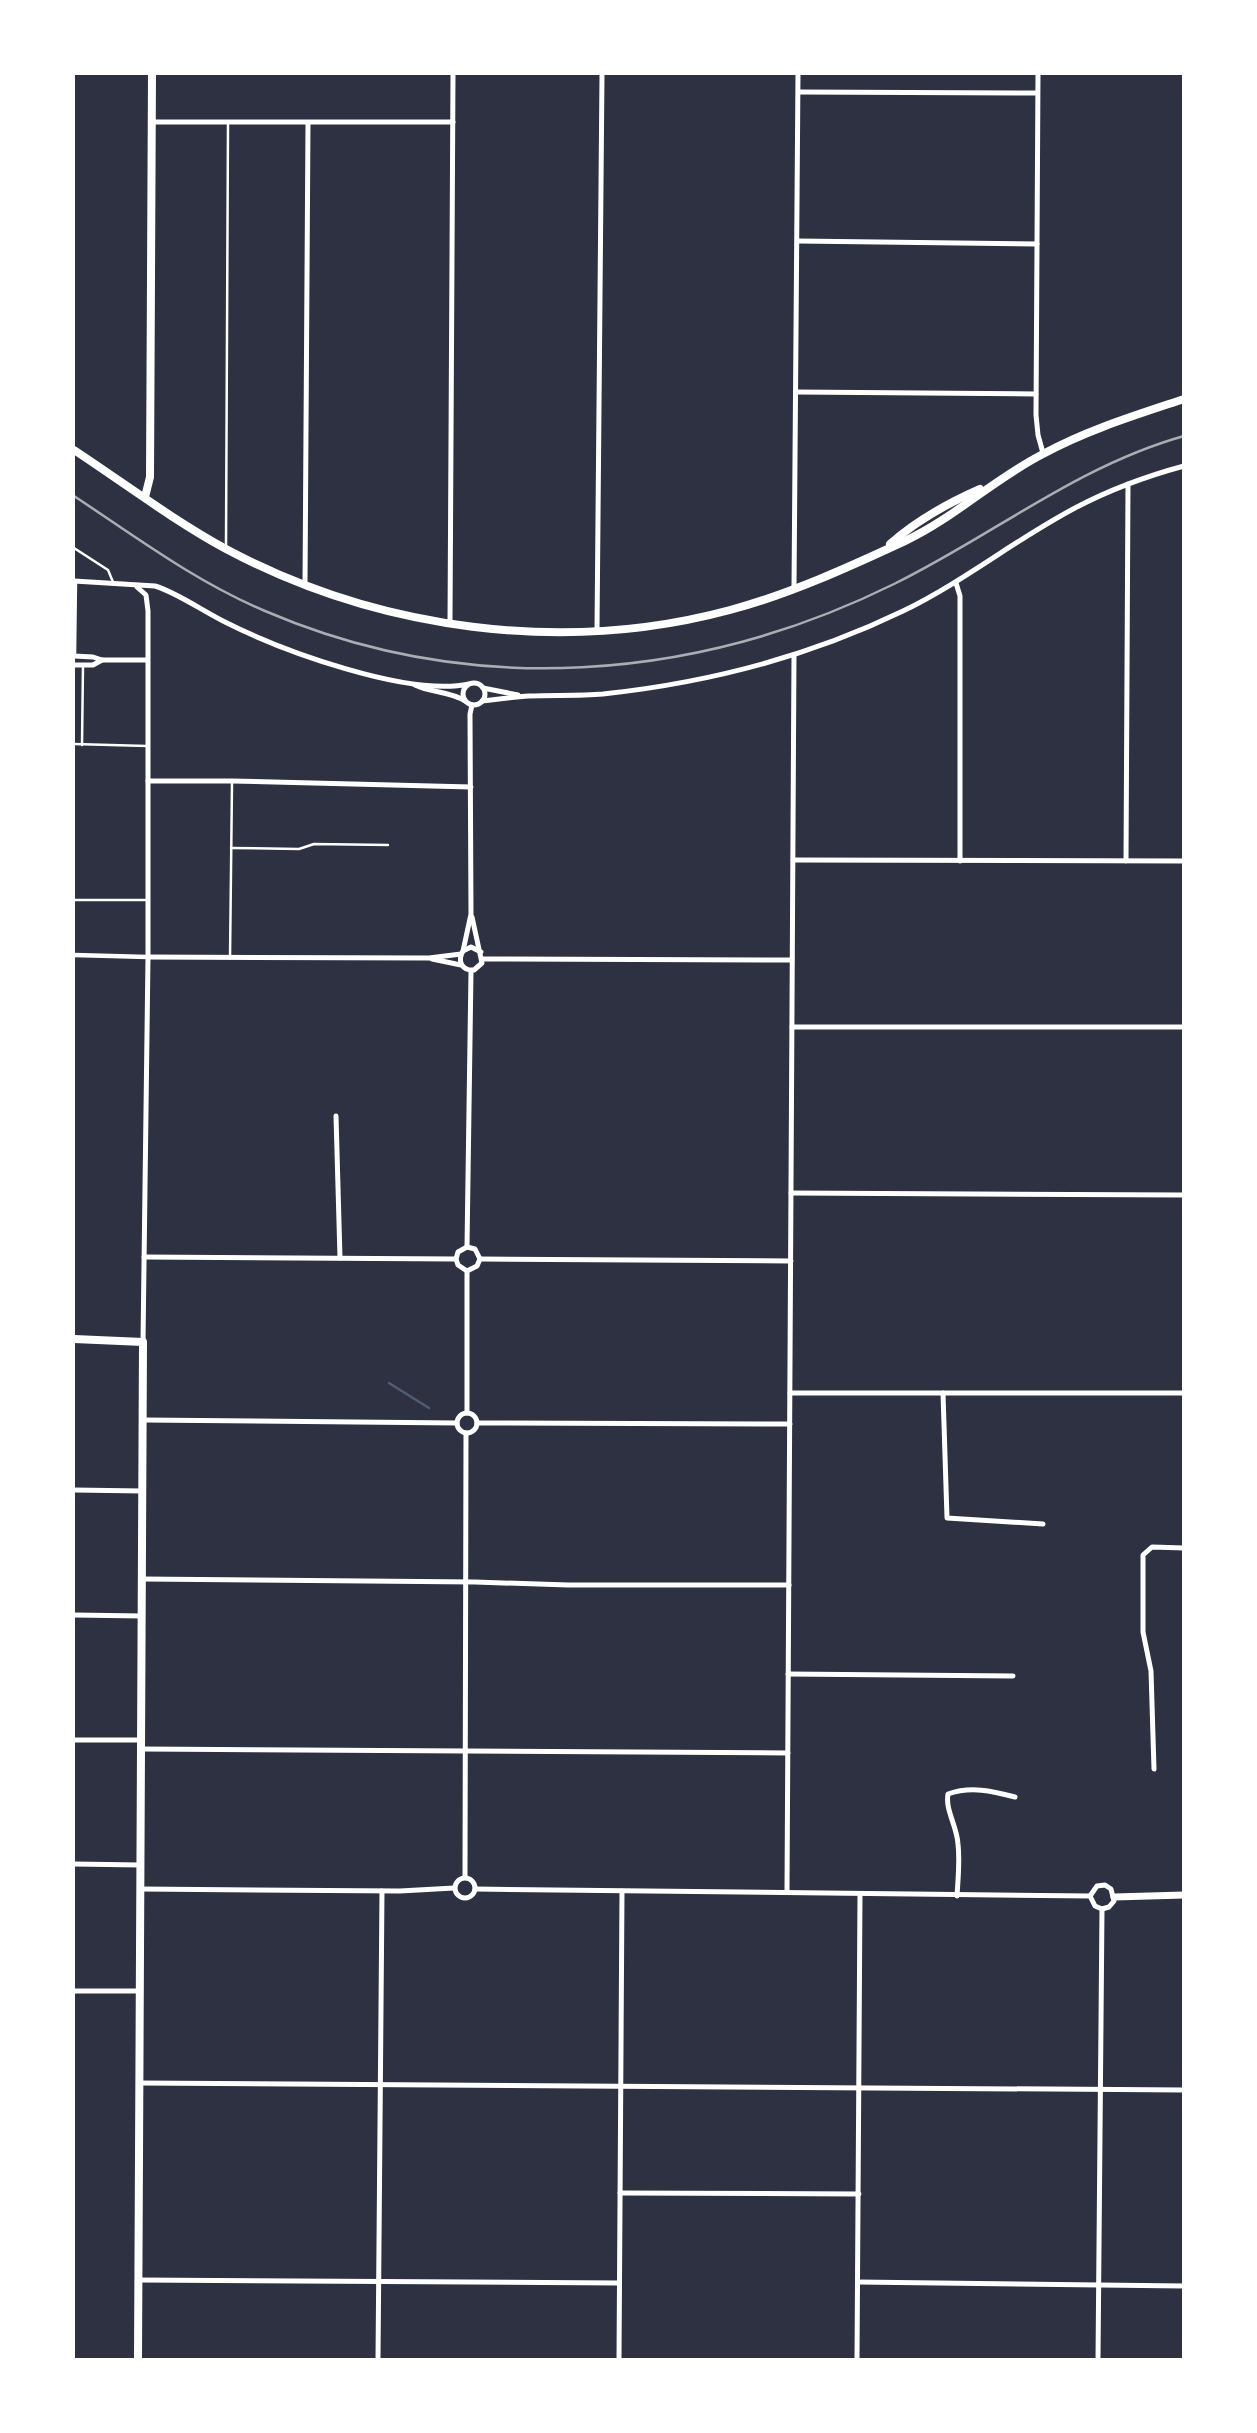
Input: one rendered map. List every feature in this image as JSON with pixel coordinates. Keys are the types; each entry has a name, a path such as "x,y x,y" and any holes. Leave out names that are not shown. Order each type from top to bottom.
{"main road":[{"path":"145,497 150,477 152,74"},
{"path":"74,450 191,530 226,549 333,597 450,624 532,631 597,629 662,623 721,612 794,588 930,527 993,483 1044,453 1110,424 1184,399"},
{"path":"74,1339 143,1342 138,2360"}],"street":[{"path":"450,624 453,74"},
{"path":"597,629 602,74"},
{"path":"794,588 799,74"},
{"path":"1038,74 1036,394 1038,435 1044,453"},
{"path":"799,92 1037,93"},
{"path":"152,122 453,122"},
{"path":"305,585 308,123"},
{"path":"798,240 1037,244"},
{"path":"796,392 1036,394"},
{"path":"472,705 482,701 528,696 583,695 648,689 794,656 892,616 956,583 1074,508 1128,484 1184,466"},
{"path":"1126,861 1128,484"},
{"path":"75,581 137,587 155,586 246,632 327,663 412,684 447,687 477,684 482,688 528,696"},
{"path":"956,583 960,596 960,861"},
{"path":"137,587 145,593 148,603 148,957 143,1342"},
{"path":"74,656 102,660 147,660"},
{"path":"787,1892 794,656"},
{"path":"74,666 93,665 102,660"},
{"path":"412,684 427,691 459,697 472,705"},
{"path":"465,701 463,692 470,684"},
{"path":"482,688 482,701"},
{"path":"461,965 471,914 472,705"},
{"path":"148,781 232,780 471,787"},
{"path":"793,860 1184,861"},
{"path":"471,914 483,959 481,966 471,971"},
{"path":"74,955 429,958 462,952 471,947 481,952"},
{"path":"429,958 461,965 471,971"},
{"path":"483,959 792,960"},
{"path":"467,1247 471,971"},
{"path":"792,1027 1184,1027"},
{"path":"336,1116 340,1258"},
{"path":"792,1194 1184,1195"},
{"path":"467,1247 475,1249 480,1259 477,1266 467,1271 460,1268 456,1259 458,1252 467,1247"},
{"path":"144,1257 456,1259"},
{"path":"480,1259 791,1261"},
{"path":"467,1271 467,1413"},
{"path":"790,1392 1184,1393"},
{"path":"943,1393 947,1518 1043,1524"},
{"path":"467,1413 473,1415 477,1423 473,1432 466,1433 460,1431 457,1423 458,1417 467,1413"},
{"path":"142,1420 457,1423"},
{"path":"477,1423 790,1424"},
{"path":"465,1877 466,1433"},
{"path":"74,1490 142,1491"},
{"path":"1154,1769 1150,1671 1143,1632 1143,1560 1146,1551 1152,1547 1184,1548"},
{"path":"142,1579 789,1585"},
{"path":"74,1615 142,1616"},
{"path":"788,1674 1013,1676"},
{"path":"74,1740 141,1744 466,1751 788,1753"},
{"path":"957,1896 958,1844 956,1827 946,1803 948,1794 960,1789 974,1789 1015,1797"},
{"path":"74,1864 140,1865"},
{"path":"465,1877 473,1881 475,1889 469,1897 463,1898 457,1895 454,1888 458,1879 465,1877"},
{"path":"1101,1885 1108,1886 1114,1897 1112,1904 1102,1909 1095,1906 1090,1896 1094,1889 1101,1885"},
{"path":"140,1889 382,1891 454,1888"},
{"path":"475,1889 1090,1896"},
{"path":"378,2360 382,1891"},
{"path":"618,2360 622,1891"},
{"path":"857,2360 860,1894"},
{"path":"1114,1897 1184,1895"},
{"path":"1098,2360 1102,1909"},
{"path":"74,1991 139,1991"},
{"path":"139,2083 1184,2090"},
{"path":"620,2193 859,2194"},
{"path":"138,2280 619,2283"},
{"path":"858,2283 1184,2286"}],"lane":[{"path":"226,549 228,123"},
{"path":"74,551 82,553 108,570 114,585"},
{"path":"74,656 75,581"},
{"path":"82,745 83,666"},
{"path":"74,744 148,746"},
{"path":"230,958 232,780"},
{"path":"231,848 303,849 314,844 388,845"},
{"path":"74,900 147,900"}],"waterway":[{"path":"389,1383 429,1408"}],"railway":[{"path":"74,496 215,587 265,611 343,639 422,658 502,667 582,667 662,659 741,642 819,617 894,584 1107,465 1184,436"}]}
